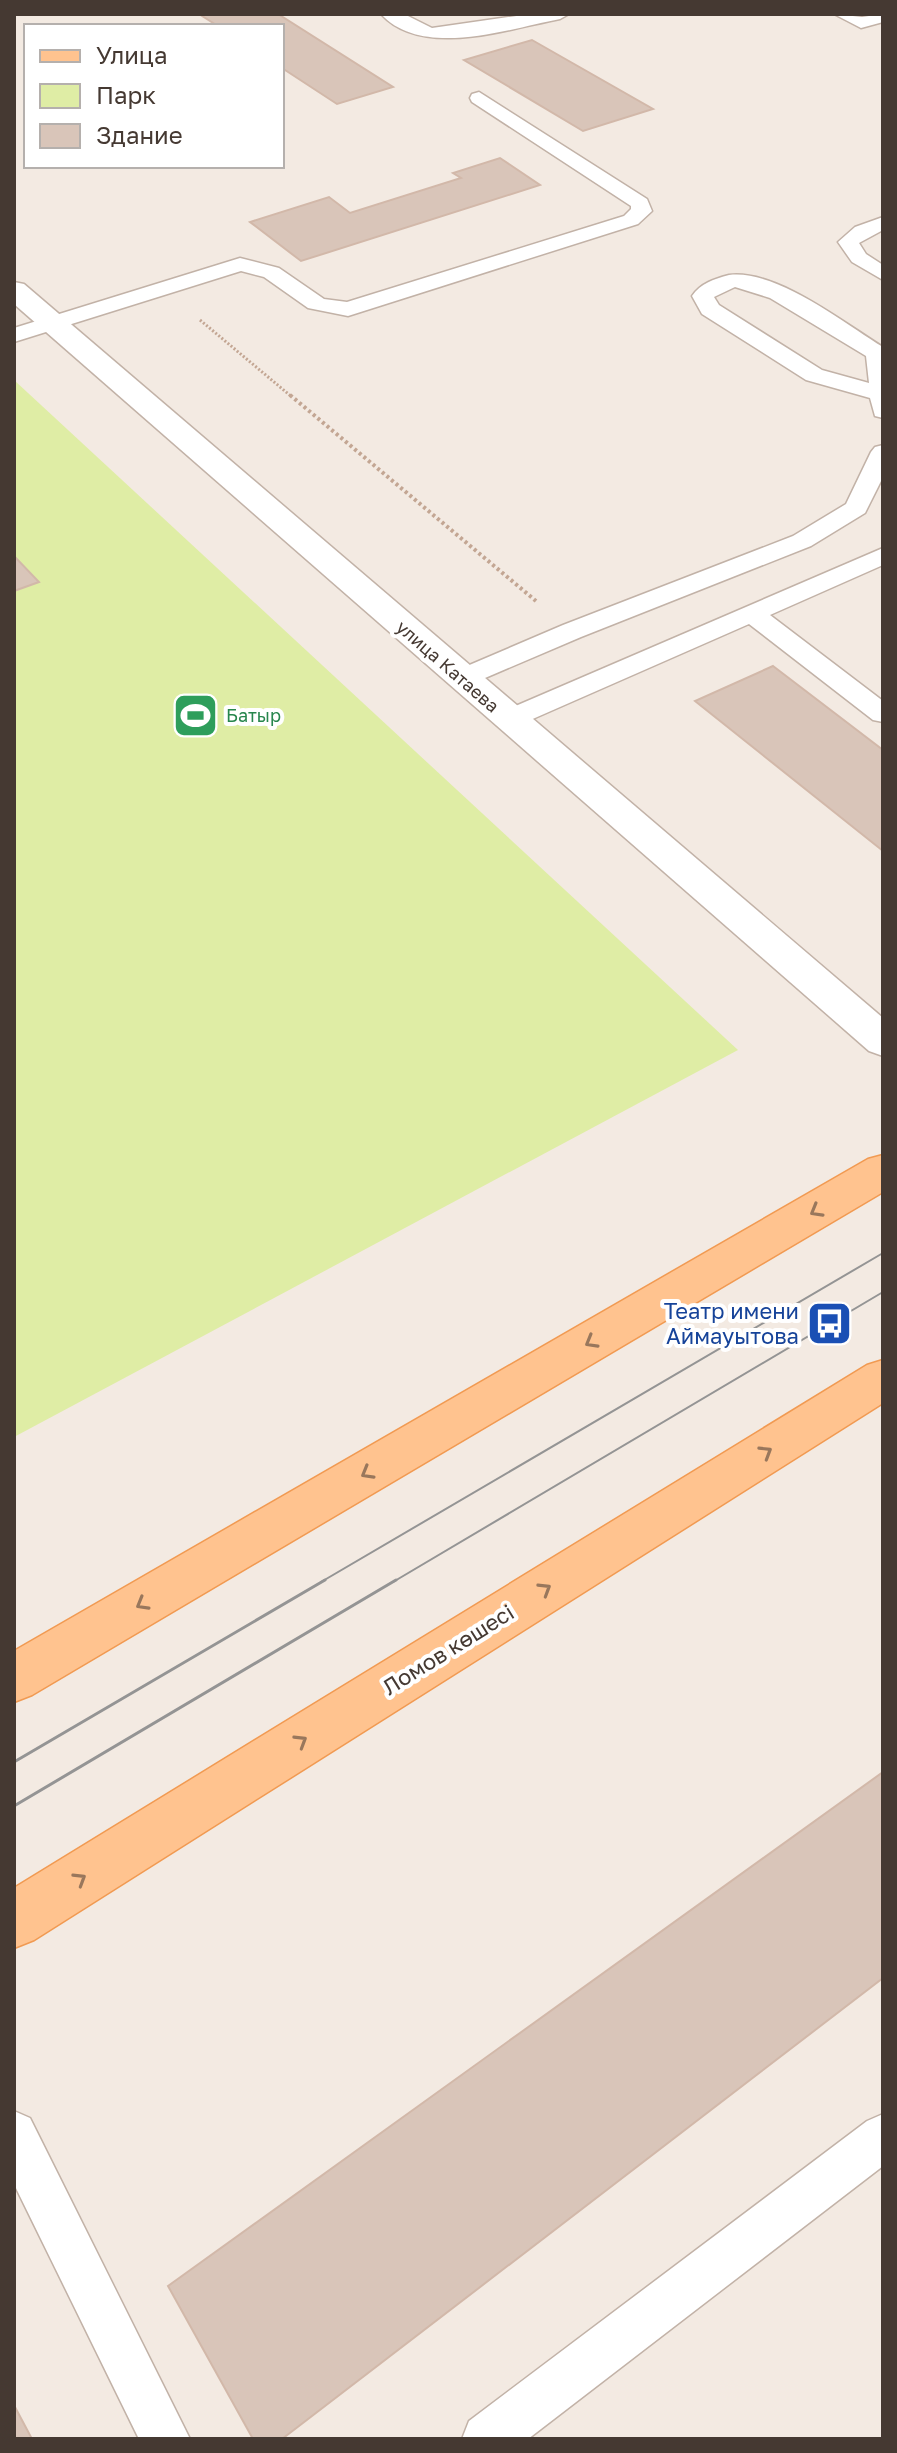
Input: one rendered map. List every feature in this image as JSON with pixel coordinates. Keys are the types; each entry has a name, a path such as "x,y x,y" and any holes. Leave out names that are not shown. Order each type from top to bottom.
{"main road":[{"path":"14,1678 883,1171"},
{"name":"Ломов көшесі","path":"14,1920 883,1379"}],"street":[{"name":"улица Катаева","path":"15,292 883,1041"}],"lane":[{"path":"390,14 429,34 468,31 560,14"},
{"path":"843,14 883,34"},
{"path":"861,23 883,16"},
{"path":"14,335 240,264 258,265 272,271 317,306 330,310 348,309 631,220 642,211 640,203 479,98"},
{"path":"883,223 862,231 848,242 859,258 883,274"},
{"path":"746,281 791,302 877,353 881,402 814,375 710,309 703,296 714,285 746,281"},
{"path":"462,678 572,631 802,541 856,508 883,452"},
{"path":"509,719 883,556"},
{"path":"751,613 883,714"},
{"path":"14,2134 165,2439"},
{"path":"487,2439 883,2137"}],"path":[{"path":"162,288 572,631"}],"green space":[{"name":"Батыр","path":"14,380 738,1050 14,1437"}],"building":[{"path":"199,14 278,14 393,87 337,104 284,69 284,24 215,24"},
{"path":"532,40 653,109 583,131 464,60"},
{"path":"500,158 540,185 301,261 250,222 329,197 350,213 461,178 453,173"},
{"path":"14,556 39,582 14,591"},
{"path":"773,666 883,750 883,851 695,701"},
{"path":"883,1772 883,1978 282,2439 253,2439 168,2286"},
{"path":"15,2407 32,2439 14,2439"}],"tram line":[{"path":"321,1582 883,1253"},
{"path":"393,1582 883,1292"},
{"path":"14,1762 325,1580"},
{"path":"14,1806 396,1580"}],"place":[{"name":"Батыр","path":"195,715"},
{"name":"Театр имени Аймауытова","path":"830,1323"}]}
